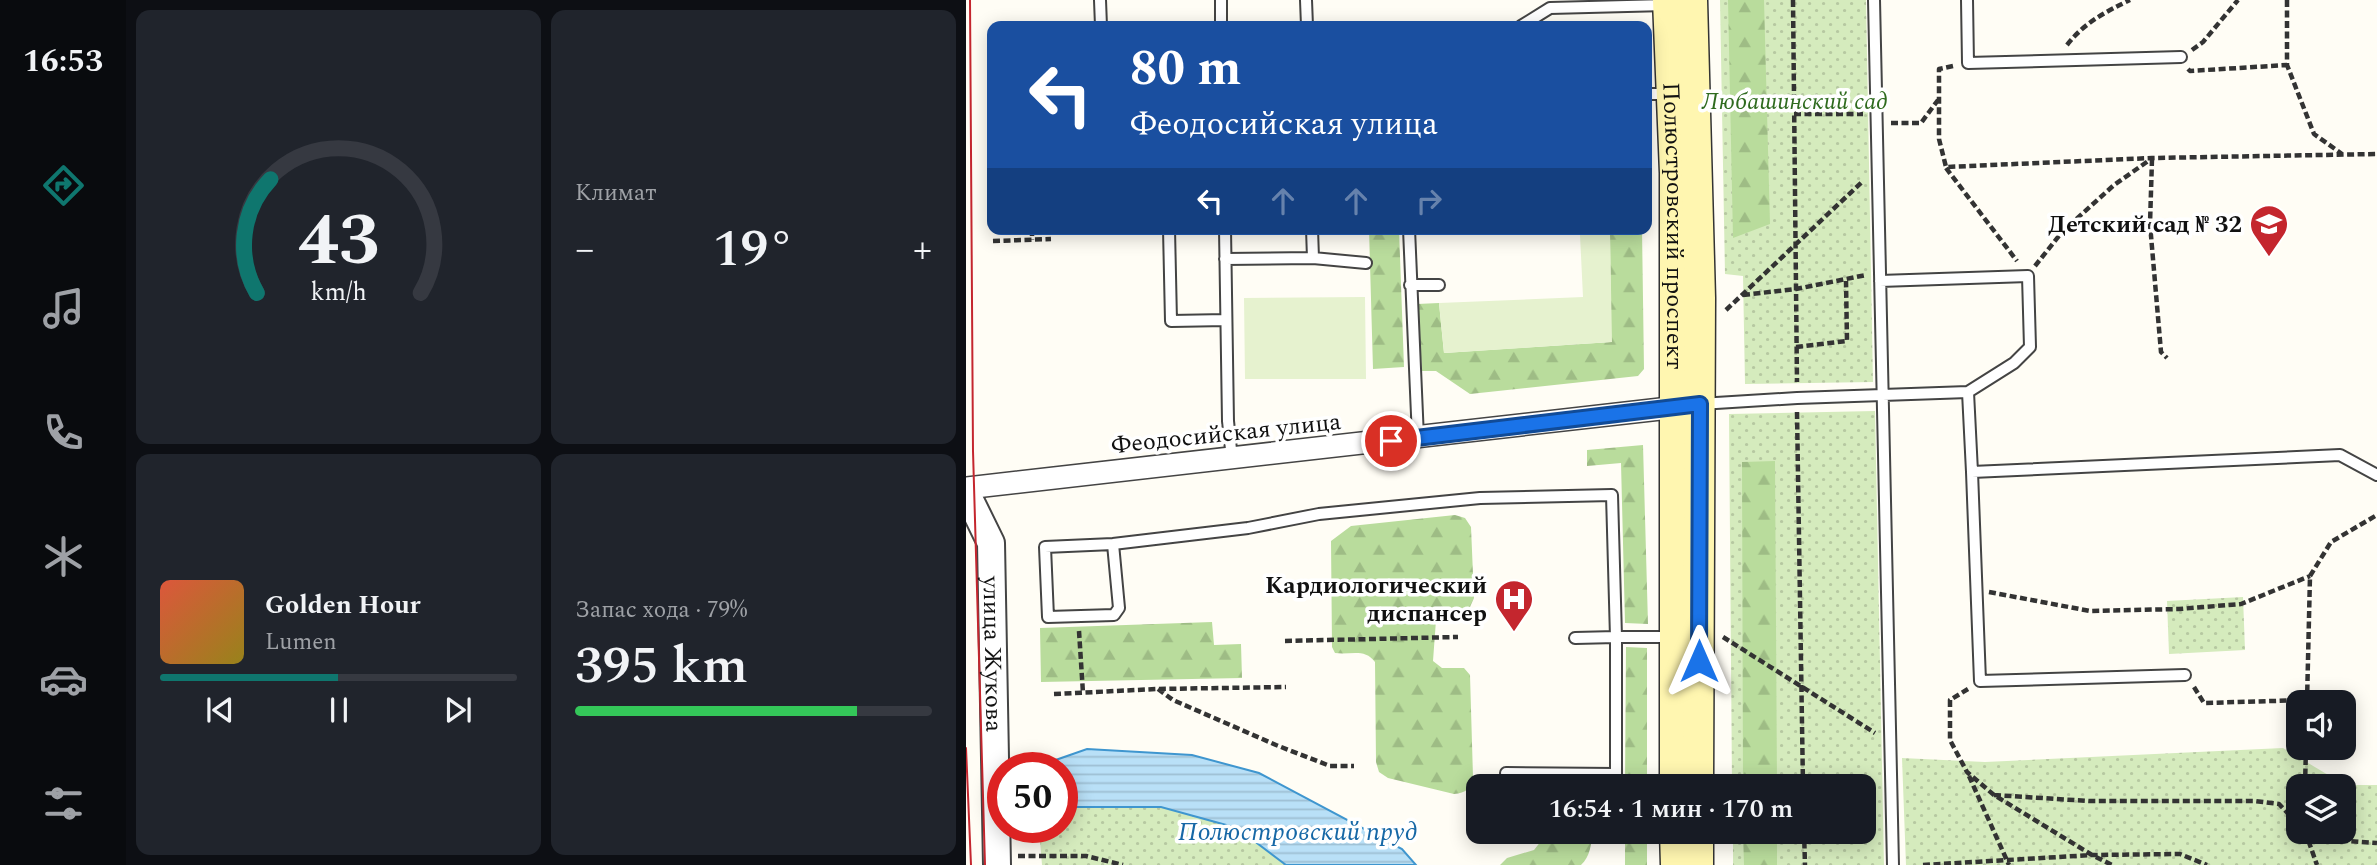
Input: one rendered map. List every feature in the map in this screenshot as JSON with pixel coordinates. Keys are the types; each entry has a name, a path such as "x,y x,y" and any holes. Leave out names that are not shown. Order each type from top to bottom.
{"main road":[{"name":"Полюстровский проспект","path":"1680,2 1671,94 1698,636 1698,774"},
{"name":"Полюстровский проспект","path":"1677,774 1698,636"},
{"path":"1675,844 1676,865"},
{"path":"1698,844 1698,865"}],"street":[{"name":"Феодосийская улица","path":"966,490 1688,406"},
{"name":"улица Жукова","path":"966,490 991,543 1007,860"}],"lane":[{"path":"1100,0 1101,21"},
{"path":"1221,0 1221,21"},
{"path":"1306,0 1307,21"},
{"path":"1874,0 1893,865"},
{"path":"1966,0 1968,62 2182,57"},
{"path":"1529,21 1550,8 1680,2"},
{"path":"1169,235 1171,321 1226,320"},
{"path":"1225,235 1228,421 1232,459"},
{"path":"1312,235 1313,258"},
{"path":"1409,235 1418,438"},
{"path":"1225,259 1313,258 1366,263"},
{"path":"1688,406 1968,392 2014,363 2030,347 2028,276 1880,276"},
{"path":"1410,285 1439,285"},
{"path":"1968,392 1980,681 2185,675"},
{"path":"1972,472 2340,455 2377,475"},
{"path":"1113,544 1119,608 1114,615 1048,617 1045,547 1113,544 1248,528 1319,514 1480,498 1612,495 1616,774 1506,773"},
{"path":"1575,638 1698,636"}],"path":[{"path":"2056,60 2075,34 2098,15 2130,0"},
{"path":"2238,0 2203,42 2182,57 2190,71 2287,65"},
{"path":"2287,0 2287,65 2314,134 2343,155"},
{"path":"1939,69 1939,139 1946,167 2028,276 2062,232 2114,185 2152,158"},
{"path":"1794,114 1921,123 1939,98"},
{"path":"1946,167 2152,158 2377,154"},
{"path":"2152,158 2150,224 2161,352 2167,358"},
{"path":"1717,318 1877,167"},
{"path":"1032,235 1032,240"},
{"path":"992,241 1051,239"},
{"path":"1741,295 1880,276"},
{"path":"1796,347 1847,341 1846,280"},
{"path":"2307,690 2310,576 2331,542 2377,515"},
{"path":"1976,589 2090,611 2179,609 2241,604 2310,576"},
{"path":"1078,616 1083,693"},
{"path":"1698,636 1890,743"},
{"path":"1285,641 1458,637"},
{"path":"2185,675 2204,703 2286,701"},
{"path":"1980,681 1950,700 1950,740 2009,862"},
{"path":"1054,694 1286,687"},
{"path":"1157,689 1173,700 1276,746 1330,766 1354,766"},
{"path":"1967,772 1994,795 2112,865"},
{"path":"1994,795 2089,801 2255,801 2279,804 2286,813"},
{"path":"2356,842 2377,843"},
{"path":"1804,844 1805,865"},
{"path":"2310,844 2317,865"},
{"path":"1923,865 2092,855 2179,854 2207,865"},
{"path":"1007,860 1086,856 1123,865"}],"green space":[{"name":"Любашинский сад","path":"1720,0 1866,0 1873,382 1745,384 1743,276 1725,274"},
{"path":"1728,0 1764,0 1770,224 1733,238"},
{"path":"1369,235 1399,235 1404,367 1373,369"},
{"path":"1580,235 1610,235 1612,342 1444,353 1439,303 1583,297"},
{"path":"1610,235 1642,235 1644,369 1638,376 1470,394 1436,371 1422,371 1417,304 1439,303 1444,353 1611,342"},
{"path":"1365,297 1366,379 1245,379 1244,298"},
{"path":"1875,411 1884,865 1733,865 1733,844 1876,844 1876,774 1732,774 1729,414"},
{"path":"1643,445 1648,624 1625,623 1621,463 1587,466 1587,450"},
{"path":"1775,461 1777,774 1743,774 1742,462"},
{"path":"1455,515 1465,518 1471,527 1474,598 1470,607 1443,611 1436,620 1433,661 1442,668 1464,668 1470,675 1473,774 1466,774 1466,791 1462,793 1454,794 1388,778 1379,772 1376,762 1375,662 1367,655 1335,653 1332,647 1331,541 1351,526"},
{"path":"2243,597 2245,650 2169,654 2167,601"},
{"path":"1212,622 1214,645 1241,644 1242,678 1041,682 1040,628"},
{"path":"1626,647 1647,648 1647,774 1625,774"},
{"path":"2283,748 2286,750 2286,760 2303,760 2327,774 2286,774 2286,844 2356,844 2356,785 2377,785 2377,865 1906,865 1902,758 1985,762"},
{"path":"1078,807 1161,807 1237,828 1286,865 1042,865 1040,843 1078,843"},
{"path":"1539,844 1591,844 1587,858 1581,865 1500,865 1507,858 1534,850"},
{"path":"1625,844 1647,844 1647,865 1625,865"},
{"path":"1743,844 1777,844 1777,865 1744,865"}],"water":[{"name":"Полюстровский пруд","path":"1087,749 1192,755 1259,773 1402,849 1416,865 1286,865 1237,828 1161,807 1078,807 1078,752"}],"tram line":[{"path":"970,0 973,451 985,865"},
{"path":"966,748 971,865"}],"place":[{"name":"Детский сад № 32","path":"2269,258"},
{"name":"Кардиологический диспансер","path":"1514,633"}],"route":[{"path":"1391,441 1700,404 1699,661"}]}
